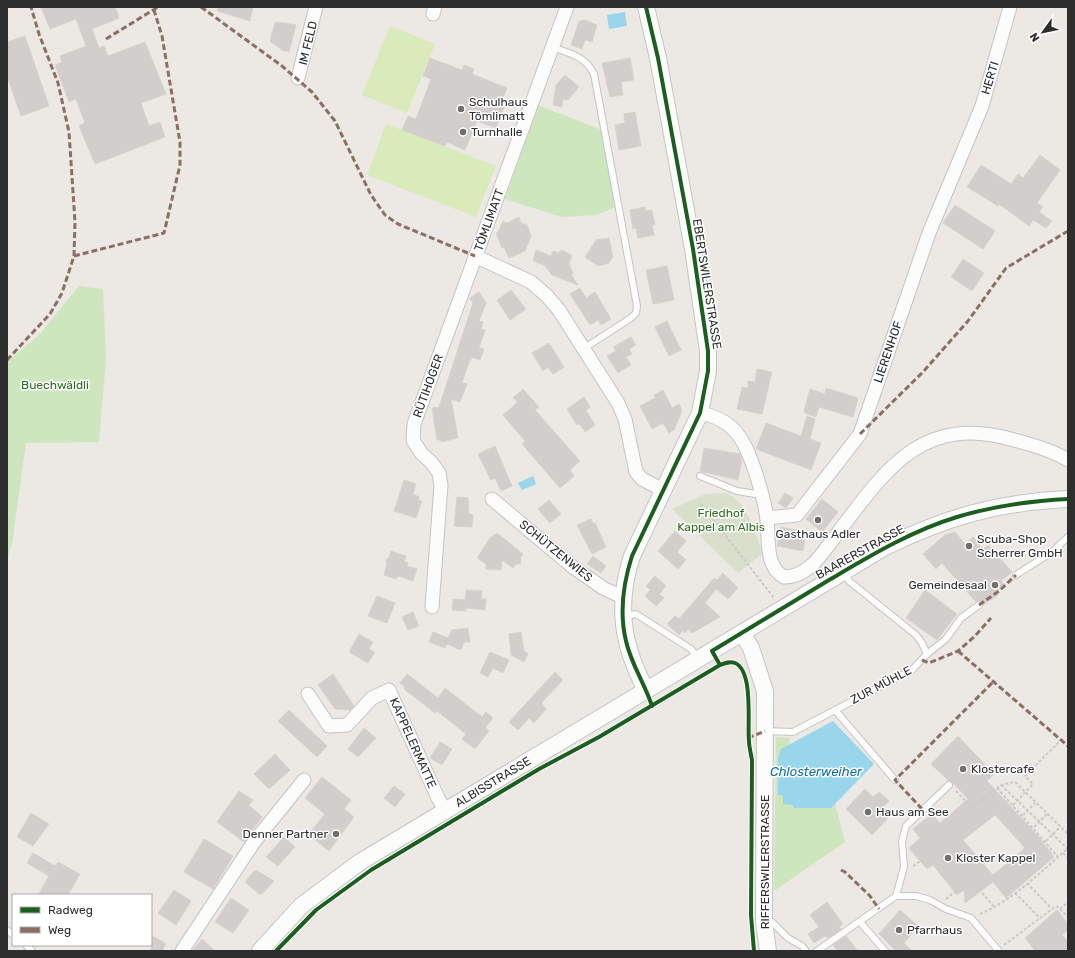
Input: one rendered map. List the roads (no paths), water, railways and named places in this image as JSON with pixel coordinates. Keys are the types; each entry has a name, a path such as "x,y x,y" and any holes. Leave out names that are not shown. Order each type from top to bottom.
{"street":[{"name":"IM FELD","path":"298,78 316,7"},
{"name":"TÖMLIMATT","path":"567,7 475,256 531,282 547,296 559,310 618,403 625,419 636,472 642,479 663,490"},
{"name":"EBERTSWILERSTRASSE","path":"646,7 660,73 707,334 708,371 700,413 632,556 625,577 622,598 626,641 646,690"},
{"name":"HERTI","path":"964,147 982,106 1010,7"},
{"name":"LIERENHOF","path":"767,518 796,515 860,434 929,233 964,147"},
{"name":"RÜTIHOGER","path":"432,607 441,485 439,473 432,463 421,453 413,440 414,424 475,256"},
{"path":"700,413 717,417 729,425 740,436 762,495 767,518 771,560 774,569 784,577 792,577 799,574 814,564 868,492 904,456 921,444 940,436 962,433 982,433 1030,444 1068,460"},
{"name":"SCHÜTZENWIES","path":"492,499 573,567 603,588 622,598"},
{"name":"BAARERSTRASSE","path":"742,633 885,547 921,530 956,517 1015,504 1068,499"},
{"name":"ALBISSTRASSE","path":"260,951 301,906 341,875 445,810 742,633"},
{"name":"RIFFERSWILERSTRASSE","path":"742,633 751,648 765,691 764,922 768,951"},
{"name":"KAPPELERMATTE","path":"308,694 329,726 347,725 372,698 389,690 438,798 445,810"},
{"path":"182,951 254,842 304,780"}],"lane":[{"path":"552,47 580,57 589,64 594,74 636,306 636,313 631,318 583,349"},
{"path":"700,476 737,491 762,495"},
{"path":"1016,575 1052,552 1068,537"},
{"path":"843,572 849,581 916,635 922,643 926,654"},
{"name":"ZUR MÜHLE","path":"765,731 793,732 912,670 926,654 946,639 961,618 978,605"},
{"path":"623,616 636,614 691,649 698,660"},
{"path":"835,710 895,780"},
{"path":"896,896 904,867 902,841 906,826 949,785"},
{"path":"817,951 896,896 916,896 930,900 971,918 998,950"},
{"path":"764,922 772,922 788,938 802,946 806,951"},
{"path":"860,922 883,949 875,951"}],"water":[{"path":"625,12 627,26 609,29 607,15"},
{"path":"533,476 536,484 522,490 518,483"},
{"name":"Chlosterweiher","path":"833,721 874,764 831,808 794,808 792,805 783,804 783,796 778,795 778,758 781,749"}],"place":[{"name":"Schulhaus Tömlimatt","path":"461,109"},
{"name":"Turnhalle","path":"463,132"},
{"name":"Gasthaus Adler","path":"818,520"},
{"name":"Scuba-Shop Scherrer GmbH","path":"969,546"},
{"name":"Gemeindesaal","path":"995,585"},
{"name":"Klostercafe","path":"963,769"},
{"name":"Haus am See","path":"868,812"},
{"name":"Denner Partner","path":"336,834"},
{"name":"Kloster Kappel","path":"948,858"},
{"name":"Pfarrhaus","path":"899,930"}],"park label":[{"name":"Buechwäldli","path":"55,385"},
{"name":"Friedhof Kappel am Albis","path":"721,520"}]}
